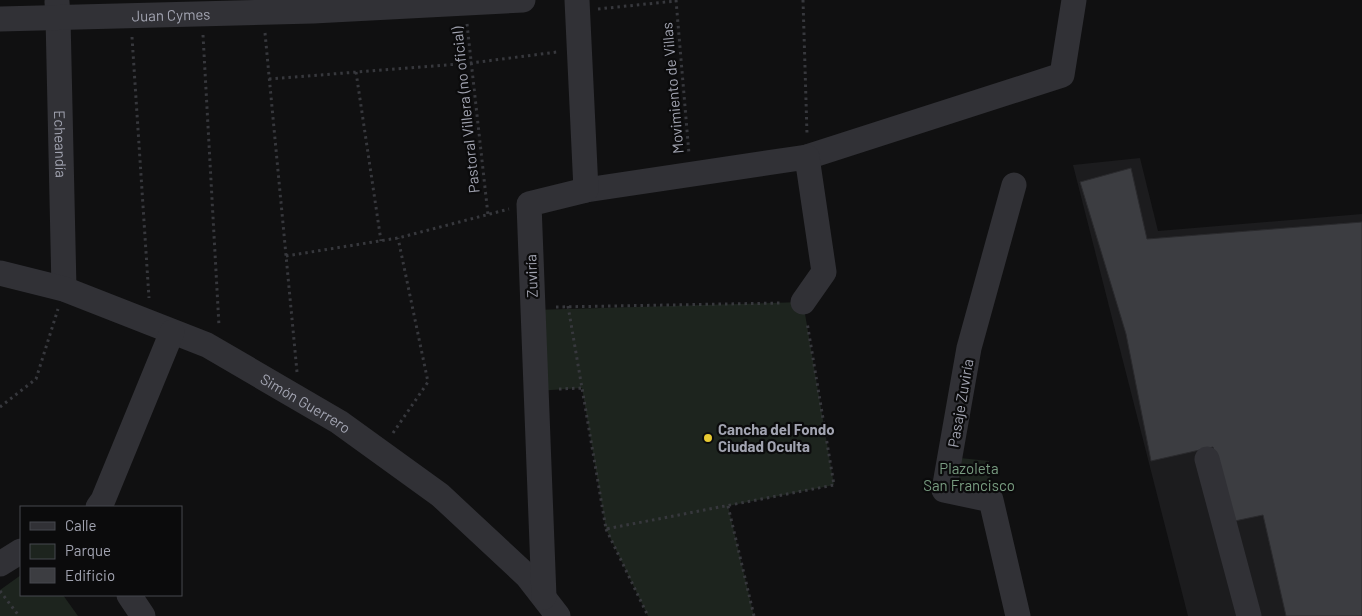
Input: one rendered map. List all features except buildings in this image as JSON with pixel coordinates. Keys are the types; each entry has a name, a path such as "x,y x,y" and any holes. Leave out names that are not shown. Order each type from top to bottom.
{"street":[{"name":"Juan Cymes","path":"0,19 58,8 130,15 202,14 263,12 313,6 523,0"},
{"path":"529,204 586,190 807,157 1062,75 1074,0"},
{"path":"578,6 586,190"},
{"name":"Echeandía","path":"58,8 64,289"},
{"path":"803,302 824,272 807,157"},
{"name":"Pasaje Zuviría","path":"1014,185 970,348 944,490 991,500 1018,616"},
{"name":"Zuviría","path":"529,204 532,310 551,606"},
{"name":"Simón Guerrero","path":"0,273 64,289 207,345 338,422 440,495 527,576 551,606"},
{"path":"99,506 103,500 161,328"},
{"path":"1207,458 1249,616"},
{"path":"0,564 20,552"},
{"path":"130,596 143,616"}],"path":[{"path":"803,0 807,157"},
{"path":"578,6 676,1"},
{"name":"Movimiento de Villas","path":"676,1 690,175"},
{"name":"Pastoral Villera (no oficial)","path":"464,3 488,215"},
{"path":"263,12 299,400"},
{"path":"202,14 221,354"},
{"path":"130,15 161,328"},
{"path":"269,79 471,63 580,50"},
{"path":"356,72 381,241"},
{"path":"286,256 398,238 529,204"},
{"path":"380,452 428,382 398,238"},
{"path":"0,407 36,379 64,289"},
{"path":"532,310 568,306 803,302 834,486 606,529"},
{"path":"568,306 606,529 648,616"},
{"path":"728,506 754,616"},
{"path":"0,591 19,616"}],"shaded area":[{"path":"1140,158 1158,231 1362,214 1362,616 1188,616 1073,165"}],"green space":[{"name":"Cancha del Fondo Ciudad Oculta","path":"803,302 834,485 728,506 754,616 648,616 606,529 582,388 536,391 533,310"},
{"name":"Plazoleta San Francisco","path":"950,457 989,461 991,500 944,490"},
{"path":"20,576 20,596 64,596 78,616 0,616 0,590"}],"place":[{"name":"Cancha del Fondo Ciudad Oculta","path":"708,438"}]}
